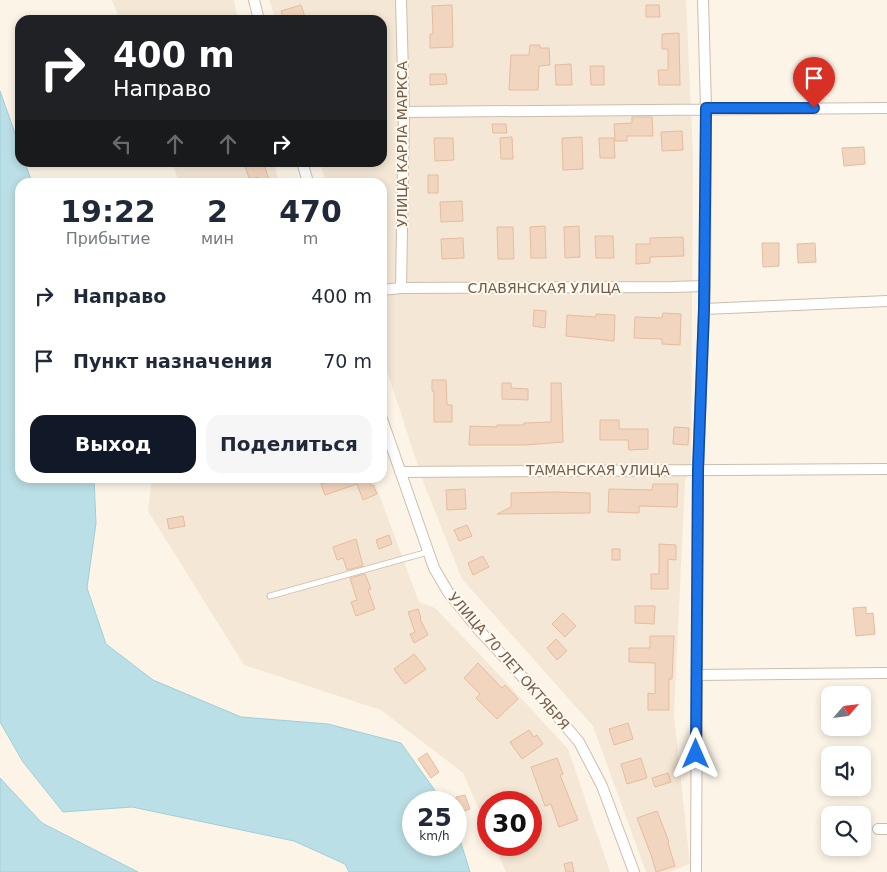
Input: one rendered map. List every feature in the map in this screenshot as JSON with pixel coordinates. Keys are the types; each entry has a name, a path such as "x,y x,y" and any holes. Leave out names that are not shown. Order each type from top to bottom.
{"street":[{"path":"254,0 258,15"},
{"name":"УЛИЦА КАРЛА МАРКСА","path":"401,0 404,112 401,288"},
{"path":"696,872 698,470 705,286 706,108 703,0"},
{"path":"404,112 887,108"},
{"name":"СЛАВЯНСКАЯ УЛИЦА","path":"387,289 705,286"},
{"path":"704,309 887,301"},
{"name":"УЛИЦА 70 ЛЕТ ОКТЯБРЯ","path":"387,438 434,568 448,592 478,629 542,698 579,742 602,786 634,872"},
{"name":"ТАМАНСКАЯ УЛИЦА","path":"400,472 887,469"},
{"path":"697,675 887,672"}],"lane":[{"path":"270,596 428,552"}],"shaded area":[{"path":"112,0 234,0 237,15 118,15"},
{"path":"269,0 686,0 693,155 691,462 685,481 674,715 690,864 669,872 646,872 593,726 462,579 424,484 387,371 387,178 325,178 321,167 387,167 387,15 274,15"},
{"path":"173,167 275,167 278,178 178,178"},
{"path":"151,483 375,483 419,602 435,608 568,749 610,872 506,872 499,856 542,856 542,791 477,791 477,805 463,773 381,710 244,665 148,511"}],"water":[{"path":"0,91 15,133 15,167 26,167 31,178 15,178 15,483 94,483 96,523 87,588 106,644 153,680 241,717 328,724 401,743 435,791 402,791 402,856 465,856 470,872 349,872 345,864 294,841 132,807 63,812 23,762 0,722"},
{"path":"0,778 42,823 138,872 0,872"}],"building":[{"path":"301,5 304,15 282,15 281,11"},
{"path":"452,5 453,47 430,48 430,34 433,34 432,6"},
{"path":"646,5 659,5 660,17 646,17"},
{"path":"679,33 680,85 659,85 658,70 668,70 668,49 662,49 662,34"},
{"path":"530,45 540,45 540,48 549,48 550,65 539,66 538,90 509,90 511,55 529,55"},
{"path":"571,64 572,85 556,85 555,65"},
{"path":"590,66 604,66 604,85 591,85"},
{"path":"430,74 446,74 447,84 430,85"},
{"path":"632,117 652,117 653,136 627,136 627,141 615,141 614,124 632,123"},
{"path":"492,124 506,124 507,133 493,133"},
{"path":"682,131 683,150 662,151 661,132"},
{"path":"512,137 513,159 501,159 500,138"},
{"path":"582,137 583,169 563,170 562,138"},
{"path":"434,138 453,138 454,160 435,161"},
{"path":"599,138 614,138 615,158 600,158"},
{"path":"864,147 865,164 844,166 842,148"},
{"path":"245,167 265,167 269,178 258,177 249,178"},
{"path":"428,175 438,175 438,193 428,193"},
{"path":"462,201 463,221 441,222 440,202"},
{"path":"545,226 546,258 531,258 530,227"},
{"path":"579,226 580,257 565,258 564,227"},
{"path":"497,227 513,227 514,259 498,259"},
{"path":"595,236 613,236 614,258 596,258"},
{"path":"683,237 684,256 650,257 650,263 636,264 636,244 650,244 650,238"},
{"path":"463,238 464,258 442,259 441,239"},
{"path":"762,243 779,243 779,266 763,267"},
{"path":"815,243 816,262 798,263 797,244"},
{"path":"534,310 546,311 545,328 533,326"},
{"path":"663,313 681,314 680,345 662,344 662,339 634,338 635,317 662,318"},
{"path":"596,314 615,315 614,341 566,336 567,315 596,317"},
{"path":"432,380 446,380 447,405 452,405 452,422 434,422"},
{"path":"502,383 511,383 511,388 528,389 528,400 502,399"},
{"path":"551,383 561,383 563,442 525,445 469,445 470,426 497,427 497,425 551,422"},
{"path":"600,420 619,420 619,429 648,429 648,449 629,450 628,440 600,440"},
{"path":"674,427 689,428 688,445 673,444"},
{"path":"370,483 377,494 363,500 357,484 325,495 321,484"},
{"path":"653,484 678,484 677,507 639,506 639,513 608,512 609,489 652,490"},
{"path":"465,489 466,509 447,510 446,490"},
{"path":"511,493 590,493 590,513 497,514 511,507"},
{"path":"183,516 185,526 169,529 167,519"},
{"path":"467,525 472,536 459,541 454,530"},
{"path":"389,535 392,544 379,549 376,540"},
{"path":"356,539 363,566 347,570 343,558 337,560 333,547"},
{"path":"659,544 676,545 676,560 668,559 668,589 651,589 651,574 659,574"},
{"path":"612,549 620,549 620,560 612,560"},
{"path":"483,556 489,567 473,575 468,563"},
{"path":"365,574 371,589 368,590 375,609 356,616 351,602 357,600 350,578"},
{"path":"635,606 655,606 654,624 635,623"},
{"path":"866,607 866,614 873,613 875,634 856,636 853,608"},
{"path":"418,609 420,619 428,635 414,643 410,634 415,632 408,612"},
{"path":"563,613 576,626 565,637 552,624"},
{"path":"650,636 674,636 672,679 669,679 669,710 648,710 648,693 655,694 655,663 629,662 629,648 650,648"},
{"path":"556,639 567,651 557,660 547,648"},
{"path":"414,654 426,669 405,684 394,669"},
{"path":"478,663 502,688 505,685 518,699 497,719 476,698 480,694 464,678"},
{"path":"628,723 633,739 614,745 609,729"},
{"path":"529,730 534,737 537,735 543,744 522,759 510,742"},
{"path":"427,753 439,772 431,778 418,759"},
{"path":"557,758 563,774 560,775 578,820 559,827 551,804 545,806 542,791 540,791 531,767"},
{"path":"641,758 647,778 627,784 621,764"},
{"path":"668,773 671,782 655,787 652,778"},
{"path":"657,811 669,842 675,866 656,872 637,818"},
{"path":"572,862 574,872 566,872 564,864"}],"route":[{"path":"696,754 698,470 704,309 706,108 814,108"}]}
